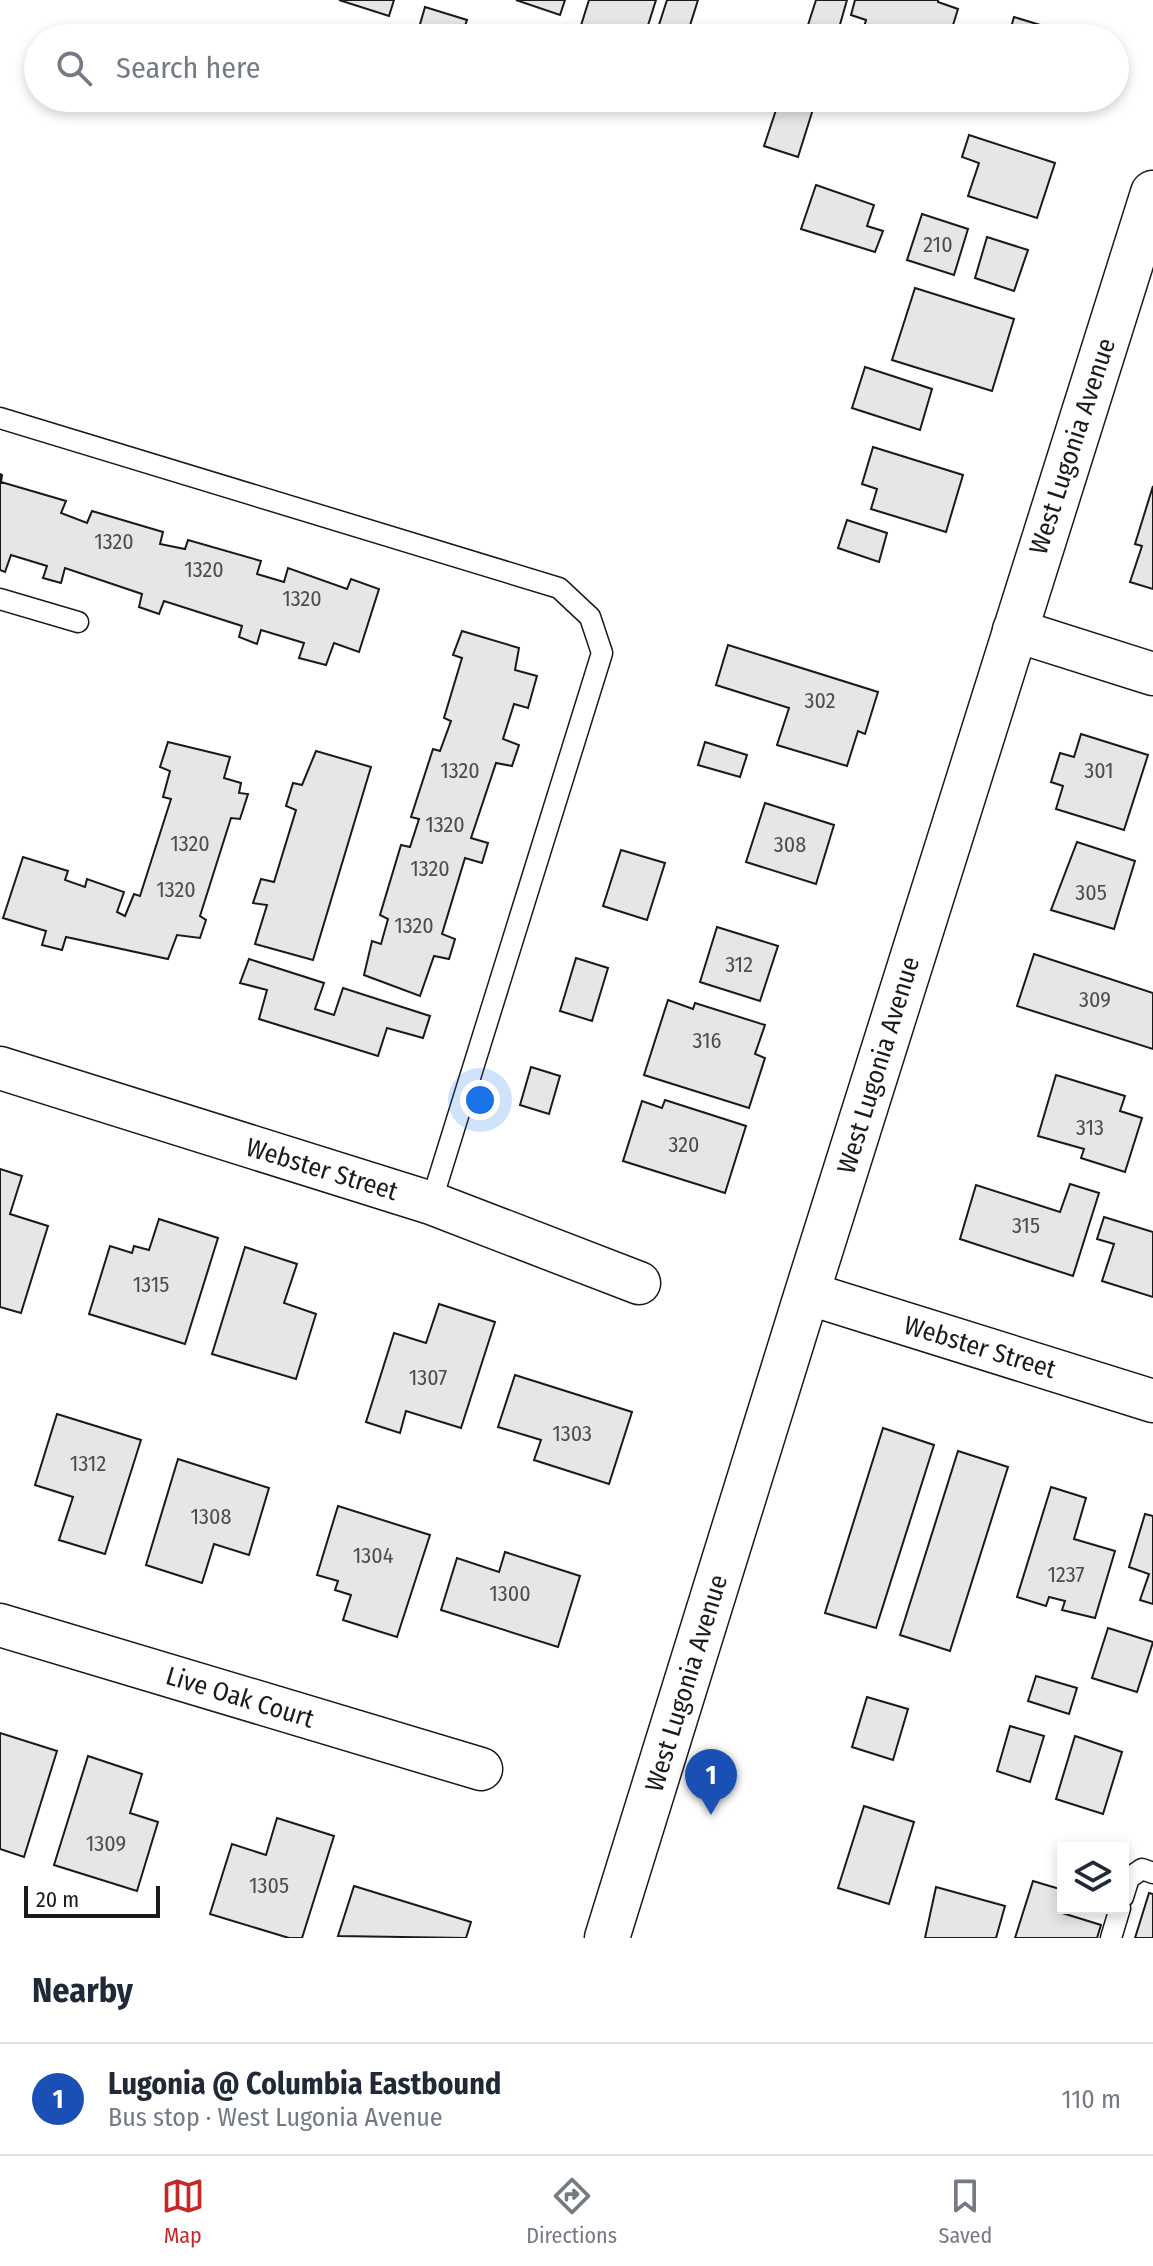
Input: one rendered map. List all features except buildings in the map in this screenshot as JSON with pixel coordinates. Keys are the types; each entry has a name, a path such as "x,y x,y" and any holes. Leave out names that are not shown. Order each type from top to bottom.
{"main road":[{"name":"West Lugonia Avenue","path":"607,1938 1153,193"}],"street":[{"path":"1014,630 1153,674"},
{"name":"Webster Street","path":"0,1068 431,1203 639,1283"},
{"name":"Webster Street","path":"807,1293 1153,1401"},
{"name":"Live Oak Court","path":"0,1625 481,1769"}],"lane":[{"path":"0,418 559,588 590,617 602,653 431,1203"},
{"path":"0,599 78,622"},
{"path":"1129,1878 1142,1869 1153,1873"},
{"path":"1111,1938 1118,1914"}],"place":[{"name":"Lugonia @ Columbia Eastbound","path":"711,1815"}]}
